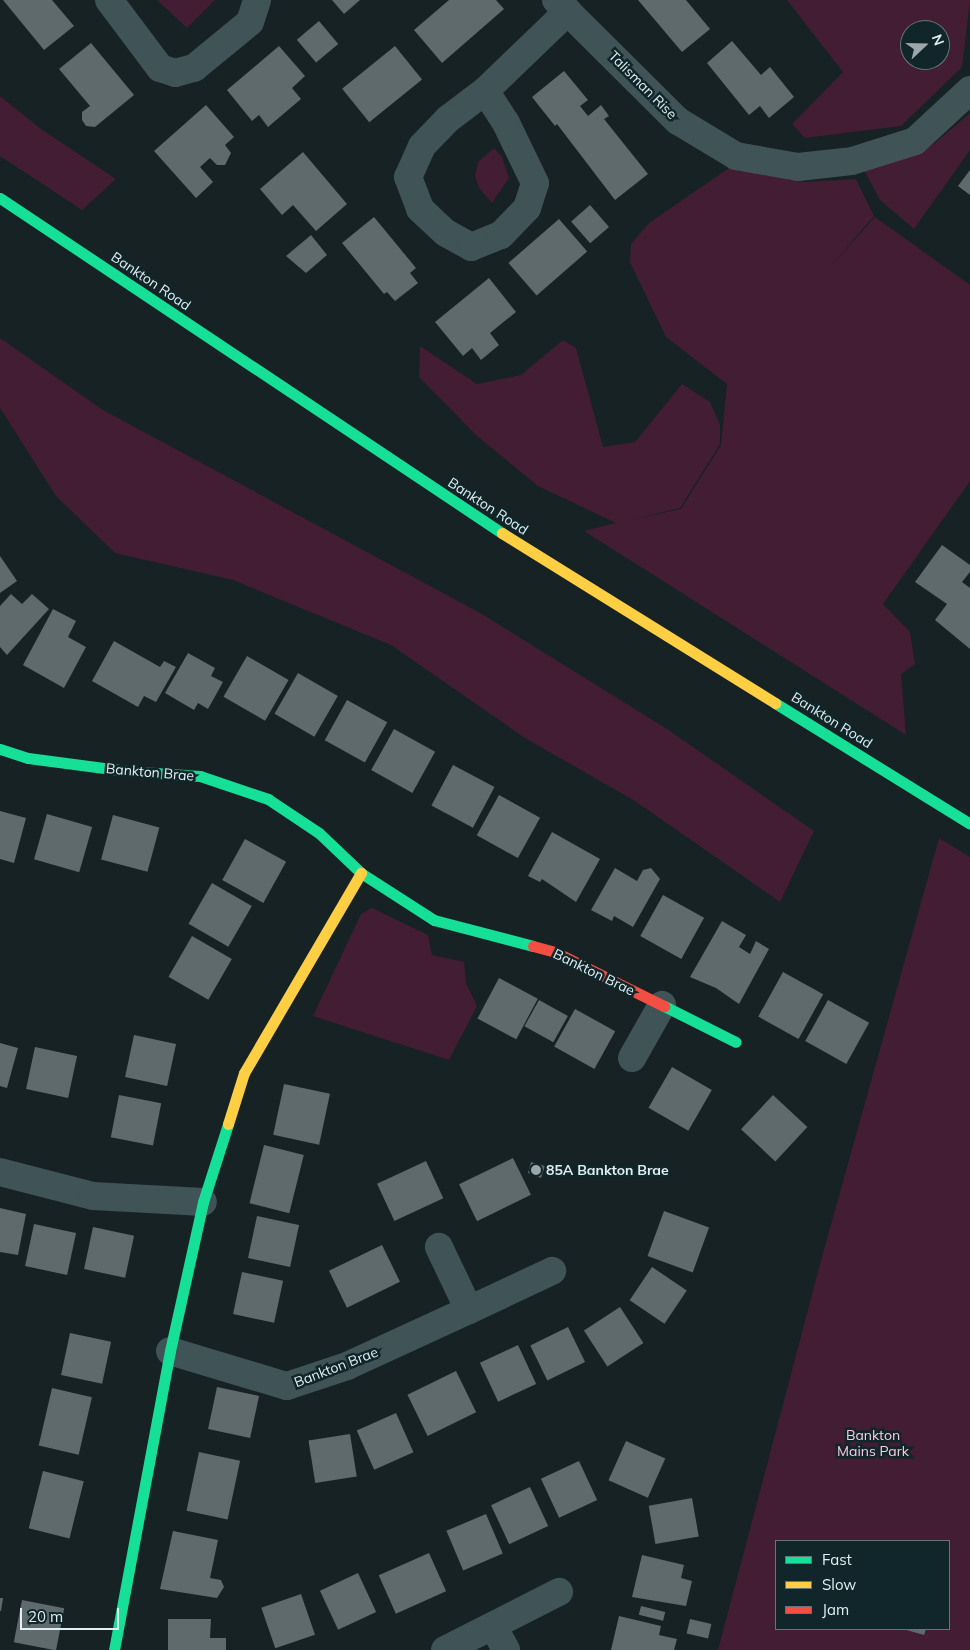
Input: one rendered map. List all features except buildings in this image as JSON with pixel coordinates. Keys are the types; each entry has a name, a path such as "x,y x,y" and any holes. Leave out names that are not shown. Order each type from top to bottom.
{"street":[{"path":"109,0 160,68 176,73 194,68 250,22 257,0"},
{"name":"Talisman Rise","path":"485,91 506,122 534,183 527,208 501,235 472,246 446,233 420,209 408,177 422,146 448,119 485,91 562,5 678,121 736,156 798,167 852,160 915,142 970,90"},
{"name":"Bankton Road","path":"0,198 487,524 970,824"},
{"name":"Bankton Brae","path":"0,749 28,758 127,771 200,776 268,800 319,833 361,873 434,920 555,952 736,1042"},
{"path":"114,1650 170,1351 203,1202 244,1073 361,873"},
{"path":"632,1058 662,1005"},
{"path":"0,1172 93,1196 203,1202"},
{"path":"439,1247 469,1310"},
{"name":"Bankton Brae","path":"170,1351 287,1386 347,1366 552,1271"},
{"path":"444,1650 500,1639 560,1592"}],"green space":[{"path":"157,0 215,0 187,28"},
{"path":"787,0 970,0 962,67 901,126 805,138 792,124 843,72"},
{"path":"0,96 41,129 116,179 82,210 0,156"},
{"path":"970,113 970,150 914,229 880,200 864,170 934,144"},
{"path":"494,148 502,157 509,178 492,203 479,188 475,176 478,162"},
{"path":"729,168 803,182 856,179 874,216 829,268 875,217 970,285 970,481 883,604 910,632 915,664 901,674 906,735 584,531 616,523 538,486 477,436 419,377 420,346 477,384 521,375 563,340 576,348 603,447 635,442 682,384 710,402 720,425 720,444 680,508 629,520 681,509 721,445 727,384 666,337 630,262 631,244 649,223"},
{"path":"0,338 103,410 482,614 667,729 814,831 780,902 635,801 525,738 391,645 233,580 115,553 56,496 0,408"},
{"name":"Bankton Mains Park","path":"939,838 970,857 970,1650 718,1650 823,1253"},
{"path":"372,908 428,935 432,955 464,962 466,983 477,1006 449,1060 313,1016 361,914"}],"traffic: fast":[{"path":"0,198 502,533"},
{"path":"775,703 970,824"},
{"path":"0,749 28,758 127,771 200,776 268,799 319,833 361,873 434,920 533,946"},
{"path":"664,1006 736,1042"},
{"path":"114,1650 170,1351 203,1202 228,1124"}],"traffic: slow":[{"path":"502,533 775,703"},
{"path":"228,1124 244,1073 361,873"}],"traffic: jam":[{"path":"533,946 555,952 664,1006"}],"place":[{"name":"85A Bankton Brae","path":"536,1170"}]}
